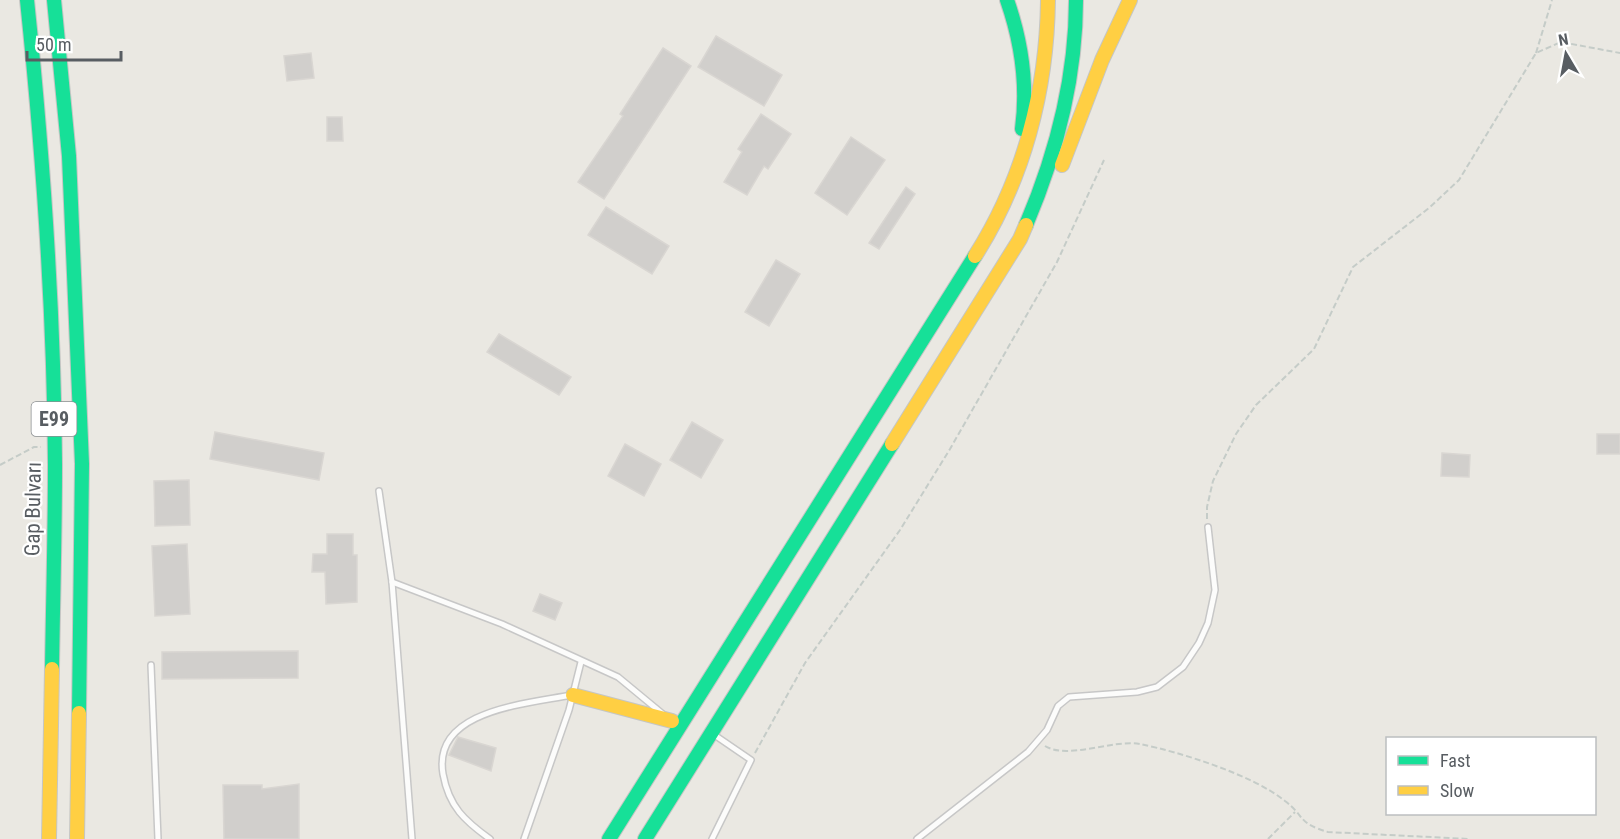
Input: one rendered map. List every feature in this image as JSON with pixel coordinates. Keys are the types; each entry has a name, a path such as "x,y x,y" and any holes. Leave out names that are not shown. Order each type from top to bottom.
{"main road":[{"name":"Gap Bulvarı","path":"27,0 43,158 55,446 48,839"},
{"name":"E99","path":"54,0 69,156 82,464 78,839"},
{"path":"941,310 990,221 1019,147 1024,116 1025,84 1013,16 1007,0"},
{"path":"609,839 676,724 994,226 1018,172 1036,111 1046,59 1048,0"},
{"path":"645,839 1020,239 1045,182 1065,117 1074,63 1077,0"},
{"path":"966,326 1024,241 1054,184 1102,60 1130,0"},
{"path":"573,695 676,724"}],"lane":[{"path":"379,491 392,582 412,839"},
{"path":"917,839 952,814 1038,742 1058,706 1069,698 1137,692 1157,687 1183,666 1199,643 1208,623 1215,590 1208,527"},
{"path":"392,582 502,624 618,677 676,724"},
{"path":"524,839 573,695 581,662"},
{"path":"151,665 159,839"},
{"path":"490,839 463,820 446,790 440,758 448,738 485,714 573,695"},
{"path":"712,733 751,760 712,839"}],"path":[{"path":"1208,527 1207,507 1213,482 1236,434 1256,405 1314,349 1353,267 1429,208 1459,180 1536,53 1552,0"},
{"path":"1536,53 1561,42 1620,53"},
{"path":"751,760 805,663 900,530 951,449 1057,262 1104,160"},
{"path":"0,465 34,447 55,446"},
{"path":"1038,742 1049,748 1078,750 1111,744 1138,744 1200,761 1246,779 1285,801 1308,826 1328,832 1470,839"},
{"path":"1268,839 1295,812"}],"building":[{"path":"716,36 782,75 764,106 698,67"},
{"path":"663,48 691,66 604,199 578,182 623,116 620,114"},
{"path":"311,53 314,78 287,81 284,56"},
{"path":"761,114 791,134 768,169 764,166 747,195 724,182 742,152 738,149"},
{"path":"327,117 342,117 343,141 327,141"},
{"path":"851,137 885,160 847,215 815,193"},
{"path":"906,187 915,194 879,249 869,243"},
{"path":"606,207 669,246 652,274 588,235"},
{"path":"776,260 800,274 769,326 745,312"},
{"path":"499,334 571,377 559,395 487,352"},
{"path":"692,422 723,440 701,478 670,460"},
{"path":"215,432 324,453 319,480 210,459"},
{"path":"1597,434 1620,434 1620,454 1597,454"},
{"path":"625,444 661,464 644,496 608,476"},
{"path":"1442,453 1470,455 1469,477 1441,476"},
{"path":"189,480 190,525 155,526 154,481"},
{"path":"327,534 353,534 353,555 357,555 357,602 326,604 325,572 312,572 313,554 327,554"},
{"path":"187,544 190,614 155,616 152,546"},
{"path":"540,594 562,603 555,620 533,611"},
{"path":"298,651 298,678 162,679 162,652"},
{"path":"458,737 496,748 491,771 449,755"},
{"path":"299,784 299,839 224,839 223,785 262,785 262,789"}],"traffic: fast":[{"path":"27,0 43,174 50,290 55,464 52,669"},
{"path":"54,0 69,156 82,464 79,713"},
{"path":"1007,0 1017,32 1024,80 1022,129"},
{"path":"1026,225 1047,170 1063,115 1073,58 1076,0"},
{"path":"609,839 975,256"},
{"path":"645,839 892,444"}],"traffic: slow":[{"path":"975,256 1007,196 1030,133 1043,67 1048,0"},
{"path":"1062,165 1102,60 1130,0"},
{"path":"892,444 1020,239 1026,225"},
{"path":"49,839 52,669"},
{"path":"573,695 672,721"},
{"path":"77,839 79,713"}]}
